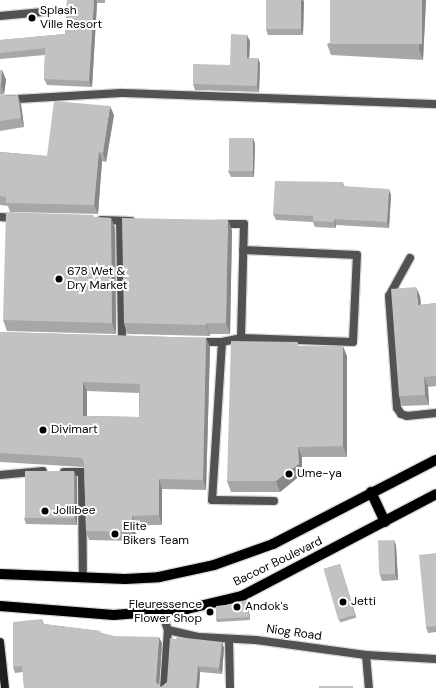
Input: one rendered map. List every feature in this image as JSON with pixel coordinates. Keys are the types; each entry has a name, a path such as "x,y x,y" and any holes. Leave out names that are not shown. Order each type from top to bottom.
{"main road":[{"name":"Bacoor Boulevard","path":"0,574 83,578 159,577 214,565 273,544 371,492 436,460"},
{"path":"371,492 385,522"},
{"name":"Bacoor Boulevard","path":"0,606 114,615 187,610 242,596 436,494"},
{"path":"0,642 5,688"}],"street":[{"path":"0,16 43,12"},
{"path":"0,100 121,93 436,104"},
{"path":"0,217 24,218"},
{"path":"88,220 143,222"},
{"path":"120,221 122,340"},
{"path":"213,224 244,224 241,338"},
{"path":"191,341 222,342 241,338 353,342 357,255 243,250"},
{"path":"410,258 390,296 397,408 401,414 407,416 436,413"},
{"path":"222,342 212,500 274,501"},
{"path":"0,475 16,474 27,471 82,472 83,578"},
{"path":"162,612 168,630 164,688"},
{"name":"Niog Road","path":"168,630 199,638 229,639 366,655 436,659"},
{"path":"229,639 230,688"},
{"path":"366,655 369,688"}],"building":[{"path":"67,0 94,0 89,81 44,79 45,48 0,53 0,40 65,34"},
{"path":"266,0 301,0 301,29 266,29"},
{"path":"330,0 422,0 422,44 330,44"},
{"path":"231,34 247,35 247,58 258,58 257,86 193,84 193,64 230,65"},
{"path":"0,70 2,70 1,85 0,85"},
{"path":"18,95 21,118 0,121 0,96"},
{"path":"54,101 110,106 103,153 99,152 94,205 6,203 6,197 0,196 0,152 47,156"},
{"path":"229,138 253,138 253,171 229,171"},
{"path":"275,181 343,182 342,186 389,189 387,222 334,219 334,222 313,221 313,216 273,214"},
{"name":"678 Wet & Dry Market","path":"6,212 93,215 93,217 111,218 112,323 3,320"},
{"name":"678 Wet & Dry Market","path":"122,218 228,220 226,323 206,323 206,325 124,323"},
{"path":"416,287 418,305 436,303 436,376 424,377 425,395 399,396 391,289"},
{"path":"0,332 206,338 203,480 159,479 159,515 132,516 132,532 86,531 84,463 82,458 0,453","holes":["83,382 140,384 139,417 83,416"]},
{"path":"231,341 298,342 298,346 343,346 343,446 298,447 299,464 276,481 227,481"},
{"path":"25,471 74,471 74,518 25,518"},
{"path":"394,540 395,574 379,575 378,541"},
{"path":"436,553 436,626 426,627 419,555"},
{"name":"Jetti","path":"340,564 355,615 338,620 324,569"},
{"path":"247,600 249,617 216,619 216,606 234,604 234,602"},
{"path":"42,619 43,624 100,631 100,633 114,636 159,637 156,682 161,687 167,682 170,638 176,639 177,637 222,642 219,668 198,666 196,688 24,688 22,666 13,667 13,622"},
{"path":"319,686 353,686 353,688 319,688"}],"place":[{"name":"Splash Ville Resort","path":"32,18"},
{"name":"678 Wet & Dry Market","path":"59,279"},
{"name":"Divimart","path":"43,430"},
{"name":"Ume-ya","path":"289,474"},
{"name":"Jollibee","path":"45,511"},
{"name":"Elite Bikers Team","path":"115,534"},
{"name":"Jetti","path":"343,602"},
{"name":"Andok's","path":"237,607"},
{"name":"Fleuressence Flower Shop","path":"210,612"}]}
